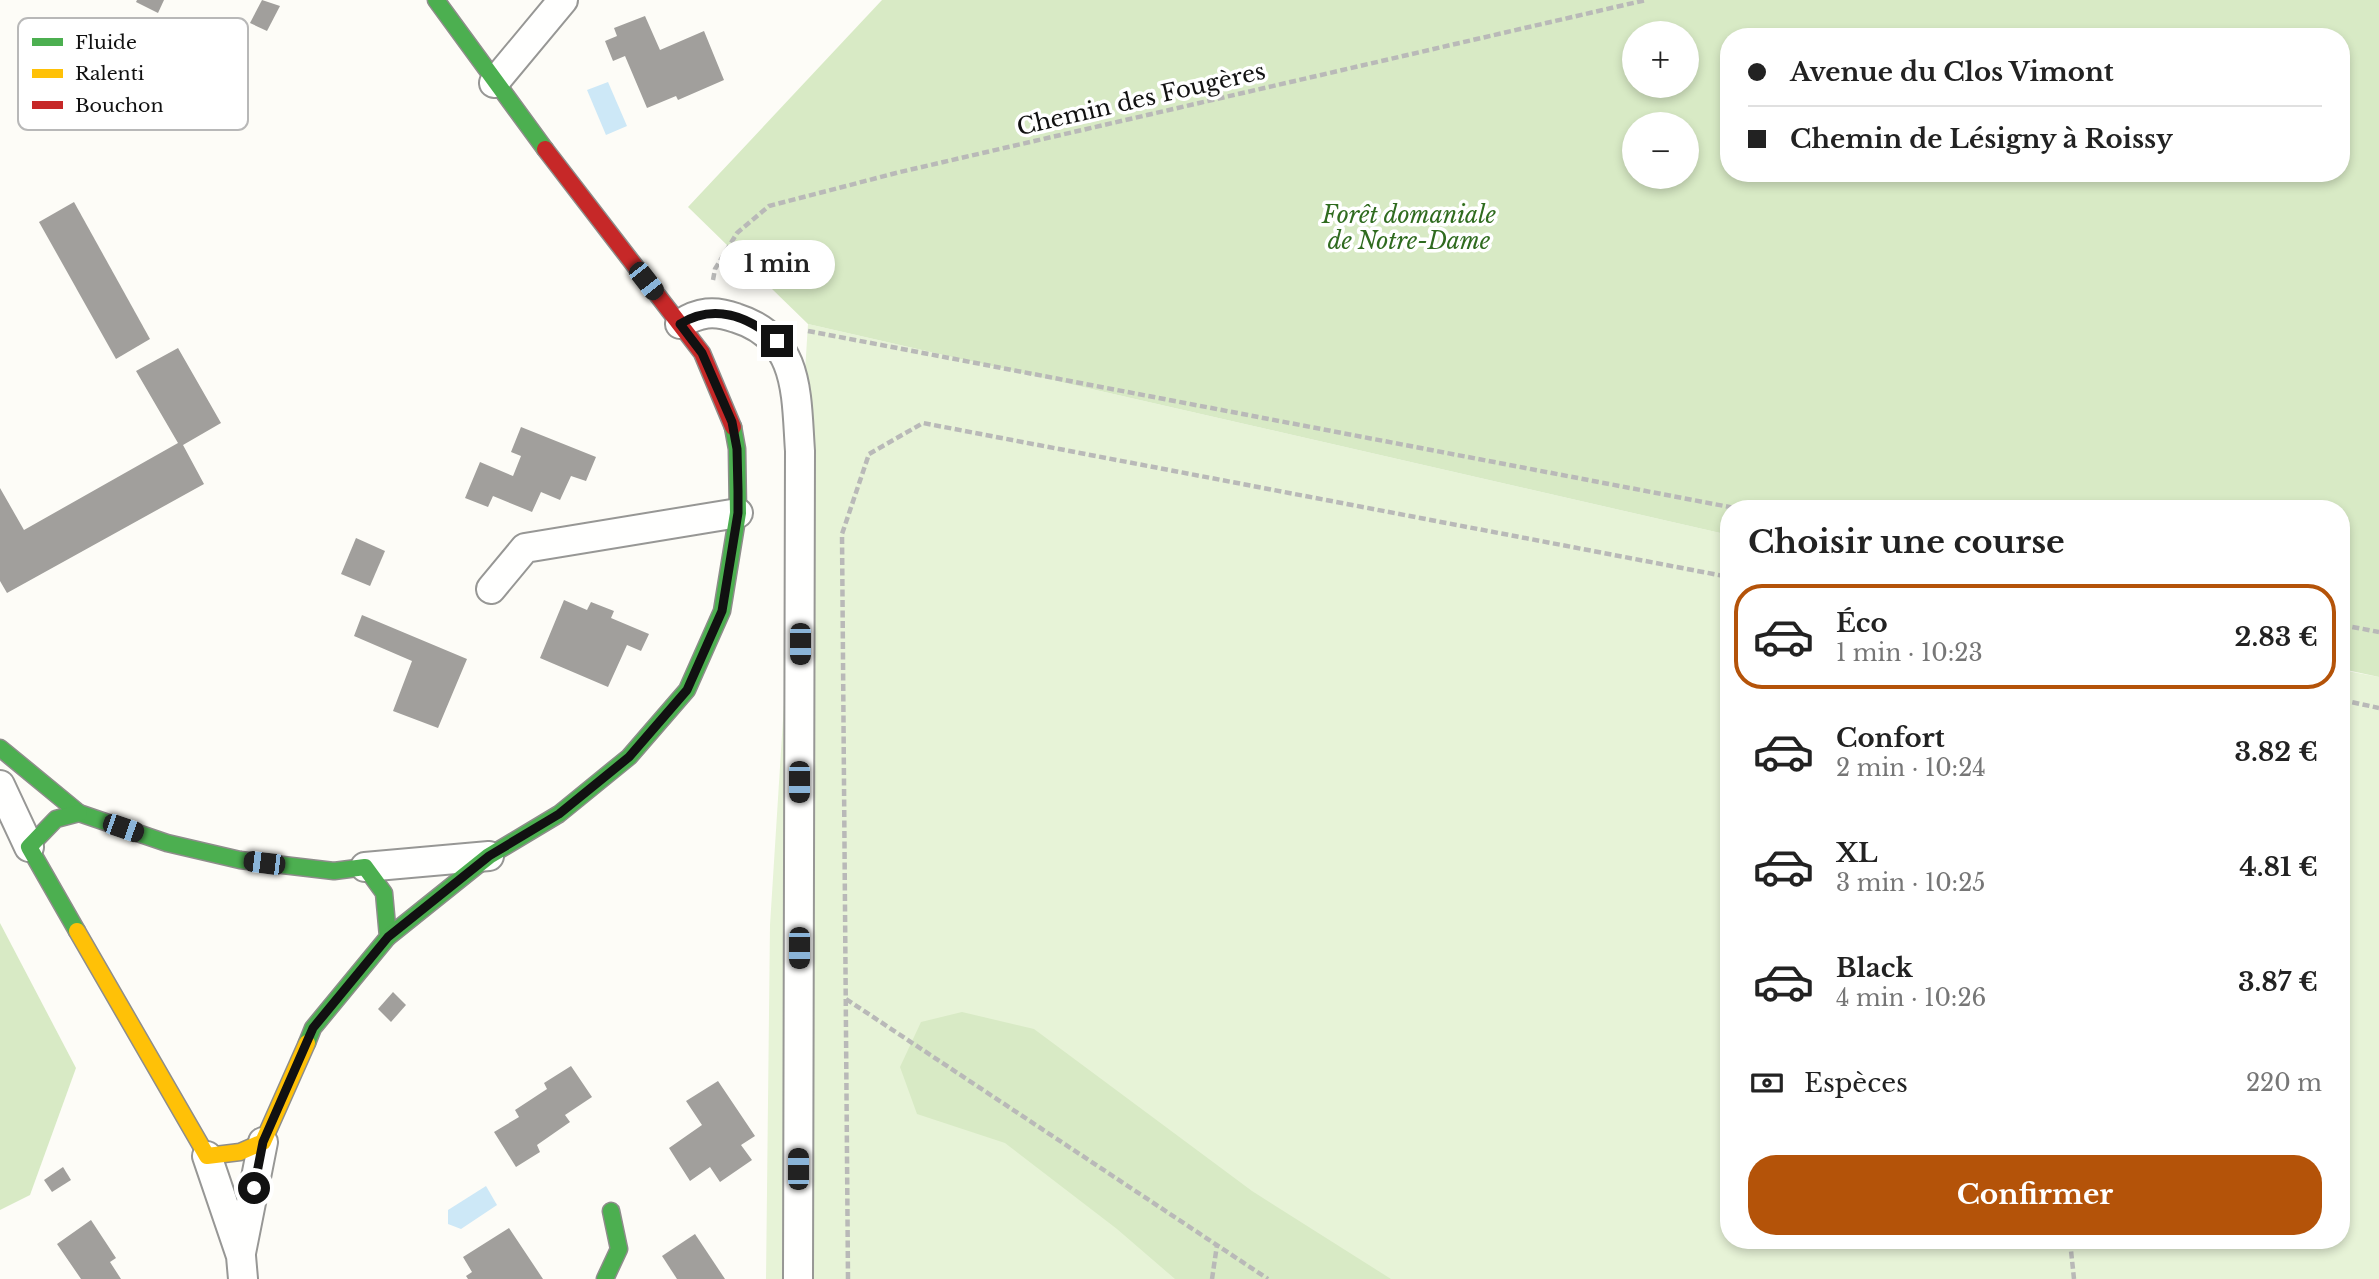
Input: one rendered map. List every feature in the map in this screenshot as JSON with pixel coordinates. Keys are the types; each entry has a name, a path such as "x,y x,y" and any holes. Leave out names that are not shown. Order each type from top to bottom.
{"street":[{"path":"242,1267 263,1142 313,1028 388,937 489,856 559,814 629,757 687,690 722,611 738,513 737,449 732,422 702,353 494,83 436,0"},
{"path":"494,83 564,0"},
{"path":"680,324 698,313 708,312 758,325 777,341 795,385 800,451 798,1279"},
{"path":"492,589 525,548 738,513"},
{"path":"0,748 79,813 167,843 240,860 334,871 489,856"},
{"path":"0,785 29,847 207,1156 242,1267"},
{"path":"29,847 56,819 79,813"},
{"path":"365,867 384,893 388,937"},
{"path":"207,1156 240,1152 263,1142"},
{"path":"605,1279 618,1248 611,1211"}],"path":[{"name":"Chemin des Fougères","path":"708,312 715,269 737,233 769,206 900,172 1646,0"},
{"path":"777,341 794,328 1720,505"},
{"path":"848,1279 842,534 869,454 923,423 1720,575"},
{"path":"2350,627 2379,632"},
{"path":"2350,702 2379,708"},
{"path":"846,999 1268,1279"},
{"path":"1212,1279 1217,1245"},
{"path":"2071,1249 2074,1279"}],"green space":[{"name":"Forêt domaniale de Notre-Dame","path":"882,0 2379,0 2379,677 2350,671 2350,500 1720,500 1720,533 808,324 688,207"},
{"path":"808,324 1720,533 1720,1249 2350,1249 2350,672 2379,677 2379,1279 766,1279 770,925"},
{"path":"0,923 76,1068 30,1195 0,1210"},
{"path":"962,1012 1034,1029 1252,1191 1391,1279 1175,1279 1117,1229 1005,1143 917,1114 900,1067 921,1022"}],"water":[{"path":"608,82 627,126 606,135 587,90"},
{"path":"486,1186 497,1205 461,1229 448,1224 448,1210"}],"building":[{"path":"164,0 158,13 136,2"},
{"path":"262,0 280,6 267,31 250,23"},
{"path":"645,16 660,50 704,31 724,80 678,100 676,96 647,108 625,56 613,61 605,41 617,36 614,28"},
{"path":"74,202 150,339 116,359 39,222"},
{"path":"178,348 221,423 183,445 204,484 7,593 0,581 0,488 24,530 178,443 136,371"},
{"path":"521,427 596,457 586,481 571,476 560,500 541,492 532,512 493,496 488,507 465,498 480,462 513,476 521,456 511,452"},
{"path":"356,538 385,551 370,586 341,574"},
{"path":"564,600 587,610 591,602 614,611 611,618 649,634 641,651 627,645 608,687 540,658"},
{"path":"362,615 467,659 438,728 393,711 412,661 354,636"},
{"path":"393,992 406,1005 391,1022 378,1009"},
{"path":"571,1066 592,1097 565,1115 570,1122 537,1145 540,1152 516,1167 494,1132 519,1117 515,1110 547,1089 544,1083"},
{"path":"718,1081 755,1136 741,1145 752,1160 720,1182 710,1167 690,1181 669,1148 702,1125 686,1101"},
{"path":"63,1167 71,1180 52,1192 44,1180"},
{"path":"91,1220 116,1258 110,1262 121,1279 81,1279 57,1244"},
{"path":"509,1228 543,1279 468,1279 466,1276 472,1272 463,1257"},
{"path":"695,1234 725,1279 677,1279 662,1256"}],"traffic: fast":[{"path":"436,0 545,149"},
{"path":"388,937 489,856 559,814 629,757 687,690 722,611 738,513 737,449 733,427"},
{"path":"0,748 79,813 167,843 240,860 334,871 365,867 384,893 388,937 313,1028 307,1043"},
{"path":"77,931 29,847 56,819 79,813"},
{"path":"605,1279 619,1249 611,1211"}],"traffic: slow":[{"path":"77,931 207,1156 240,1152 263,1142 307,1043"}],"traffic: jam":[{"path":"545,149 702,353 733,427"}],"route":[{"path":"254,1188 263,1142 313,1028 388,937 489,856 559,814 629,757 687,690 722,611 738,513 738,491 737,449 732,422 702,353 680,324 698,313 731,316 758,325 777,341"}]}
